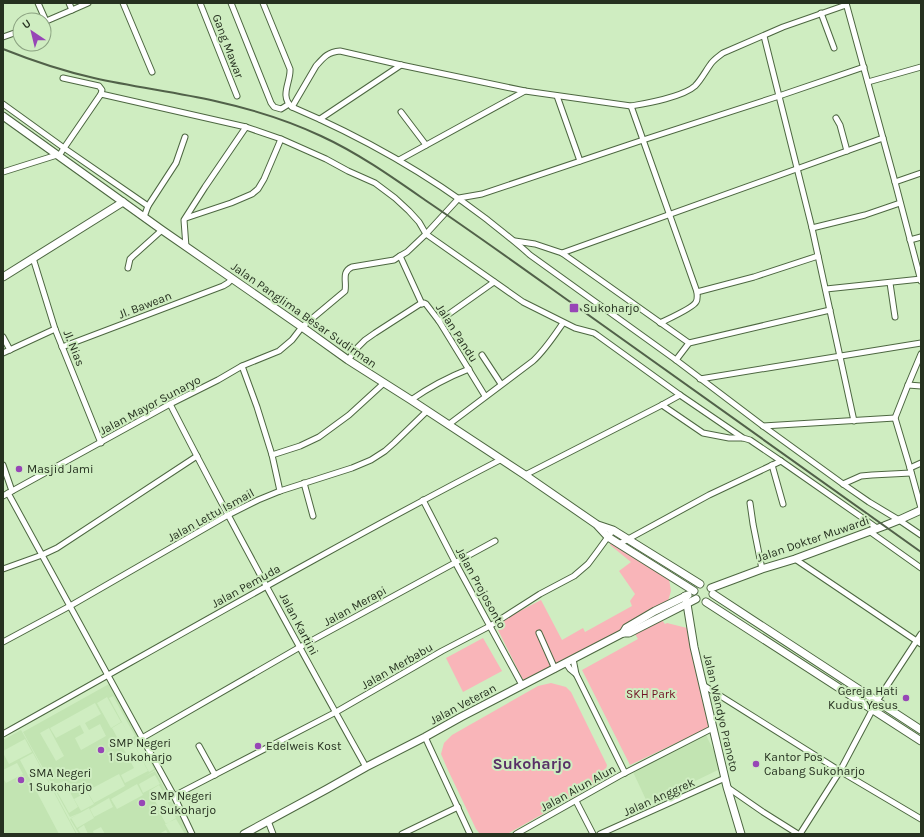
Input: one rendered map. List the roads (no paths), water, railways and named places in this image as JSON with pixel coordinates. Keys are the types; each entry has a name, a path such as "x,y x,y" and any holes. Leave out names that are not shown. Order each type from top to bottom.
{"main road":[{"name":"Jalan Panglima Besar Sudirman","path":"3,116 186,247 348,360 525,475 596,524 619,544 694,594"},
{"path":"3,277 123,202"},
{"name":"Jalan Dokter Muwardi","path":"712,591 762,569 795,559 899,520 921,509"},
{"name":"Jalan Panglima Besar Sudirman","path":"596,524 613,530 700,584"},
{"path":"921,730 712,591 705,583 696,586 694,594 701,602 706,602 921,741"},
{"path":"706,602 711,599 712,591"},
{"name":"Jalan Veteran","path":"244,834 366,767 522,685 623,633 634,631 694,594"},
{"name":"Jalan Wandyo Pranoto","path":"686,600 713,728 727,787 741,834"},
{"path":"907,732 912,724"}],"street":[{"path":"69,3 72,10"},
{"path":"52,19 88,3"},
{"path":"123,3 152,72"},
{"name":"Gang Mawar","path":"200,3 237,96"},
{"path":"231,3 271,103 274,107 281,109 290,105 316,66 326,56 332,52 340,51 525,91 631,106 689,91 700,81 710,64 723,53 783,27 846,4 921,280 826,289"},
{"path":"262,3 290,69 290,78 286,91 286,96 290,105 399,160 459,198 515,241 530,255 676,360 763,426 869,502 921,535"},
{"path":"821,14 834,48"},
{"path":"764,36 812,228 854,421"},
{"path":"320,119 402,65"},
{"path":"422,304 400,256 407,252 426,234 459,198 482,194 864,67"},
{"path":"868,82 921,67"},
{"path":"3,172 58,156 101,94 102,90 99,86 63,78"},
{"path":"399,160 525,91"},
{"path":"101,94 246,127 281,139 326,159 375,184 395,198 409,211 419,222 426,234 494,282 523,302 563,323 597,335 743,438"},
{"path":"557,96 580,161"},
{"path":"3,104 148,206"},
{"path":"631,106 697,292 696,303 660,323"},
{"path":"401,112 426,145"},
{"path":"836,118 840,125 847,151"},
{"path":"186,247 185,219 246,127"},
{"path":"144,217 148,206 176,163 185,137"},
{"path":"562,253 883,138"},
{"path":"185,219 245,198 258,189 264,179 281,139"},
{"path":"895,182 921,173"},
{"path":"812,228 865,215 900,204"},
{"path":"128,268 132,256 162,230"},
{"path":"910,240 921,237"},
{"path":"515,241 535,244 562,253 689,343"},
{"path":"530,255 528,248 535,244"},
{"name":"Jalan Mayor Sunaryo","path":"8,493 242,366 286,347 302,327 345,291 346,271 352,267 394,260 400,256"},
{"path":"697,292 754,277 818,256"},
{"name":"Jl. Nias","path":"33,258 55,329 101,443"},
{"name":"Jl. Bawean","path":"62,347 223,286 232,279"},
{"path":"439,321 494,282"},
{"path":"890,282 895,317"},
{"name":"Jalan Pandu","path":"348,360 365,340 420,304 426,304 439,321 485,396"},
{"path":"676,360 689,343 830,310"},
{"path":"448,425 533,361 541,353 563,323"},
{"path":"3,353 55,329"},
{"path":"3,337 10,350"},
{"path":"700,379 921,343"},
{"path":"921,354 895,418 921,509"},
{"path":"482,355 501,384"},
{"path":"242,366 272,455 280,491"},
{"path":"411,400 426,389 468,369"},
{"path":"272,455 300,446 319,437 349,415 384,383"},
{"path":"908,385 921,386"},
{"path":"525,475 680,395"},
{"name":"Jalan Kartini","path":"170,404 228,515 366,767"},
{"path":"662,405 703,433 750,440 781,460 877,528"},
{"name":"Jalan Lettu Ismail","path":"3,642 70,606 228,515 258,500 280,491 352,468 371,460 385,451 427,411"},
{"path":"763,426 895,418"},
{"path":"3,569 57,548 197,456"},
{"name":"Jalan Pemuda","path":"3,734 267,586 423,500 500,460"},
{"path":"619,544 708,495 781,460"},
{"path":"843,484 861,476 911,470 921,463"},
{"path":"3,465 8,493 174,796 192,834"},
{"path":"772,465 783,504"},
{"path":"304,483 313,516"},
{"name":"Jalan Projosonto","path":"423,500 522,685"},
{"path":"750,503 762,569"},
{"name":"Jalan Merbabu","path":"174,796 336,712 490,626 540,594 574,576 588,564 613,530"},
{"path":"869,531 921,568"},
{"name":"Jalan Merapi","path":"142,738 300,647 495,541"},
{"path":"795,559 919,642"},
{"path":"539,633 554,669"},
{"path":"727,787 763,812 799,834 840,771 872,709 919,642 921,634"},
{"path":"573,660 576,674"},
{"name":"Jalan Alun Alun","path":"516,834 625,773 576,674 566,663"},
{"path":"703,685 840,771 921,819"},
{"path":"625,773 713,728"},
{"path":"425,737 470,834"},
{"path":"199,746 215,774"},
{"name":"Jalan Anggrek","path":"600,834 725,778"},
{"path":"576,801 593,834"},
{"path":"402,834 458,807"},
{"path":"268,821 274,834"}],"railway":[{"path":"3,49 26,58 82,75 200,98 255,111 308,130 348,150 387,174 489,244 921,552"}],"place":[{"name":"Sukoharjo","path":"574,308"},
{"name":"Masjid Jami","path":"19,469"},
{"name":"Gereja Hati Kudus Yesus","path":"906,698"},
{"name":"Edelweis Kost","path":"258,746"},
{"name":"SMP Negeri 1 Sukoharjo","path":"101,750"},
{"name":"Kantor Pos Cabang Sukoharjo","path":"756,764"},
{"name":"SMA Negeri 1 Sukoharjo","path":"21,780"},
{"name":"SMP Negeri 2 Sukoharjo","path":"142,803"}],"district":[{"name":"Sukoharjo","path":"532,763"}],"park label":[{"name":"SKH Park","path":"651,694"}]}
